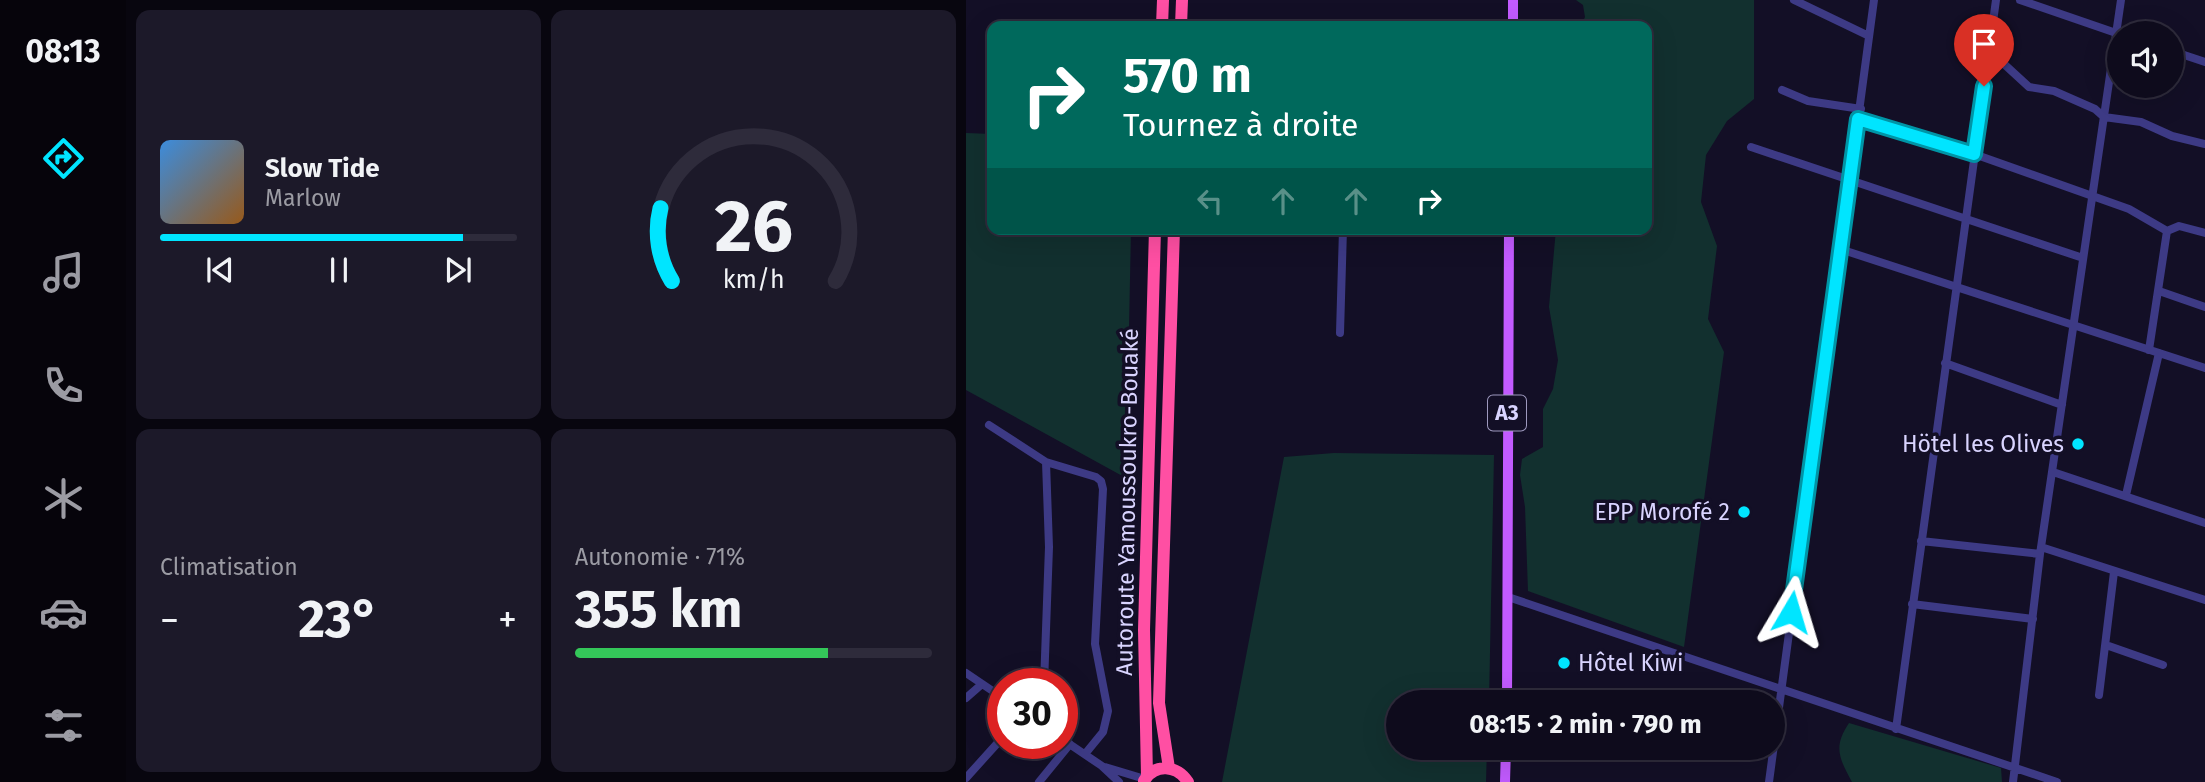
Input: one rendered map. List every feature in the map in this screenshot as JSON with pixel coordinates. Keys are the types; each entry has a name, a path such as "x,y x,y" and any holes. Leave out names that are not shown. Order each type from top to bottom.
{"highway":[{"path":"1162,21 1163,0"},
{"path":"1181,0 1181,21"},
{"name":"Autoroute Yamoussoukro-Bouaké","path":"1145,779 1144,630 1155,235"},
{"name":"Autoroute Yamoussoukro-Bouaké","path":"1169,768 1159,704 1174,235"},
{"path":"1145,779 1153,771 1169,768 1183,775 1188,782"}],"main road":[{"path":"1513,0 1513,21"},
{"name":"A3","path":"1507,690 1509,235"},
{"path":"1505,782 1506,760"}],"street":[{"path":"1794,0 1869,36"},
{"path":"1508,597 1781,690 1874,0"},
{"path":"1896,729 1996,0"},
{"path":"2020,0 2107,30"},
{"path":"2119,21 2120,0"},
{"path":"2184,55 2205,62"},
{"path":"1989,57 2004,64 2029,87 2053,91 2095,109 2104,117 2141,121 2172,136 2205,144"},
{"path":"1783,90 1808,101 1861,109"},
{"path":"2012,782 2040,551 2107,98"},
{"path":"1858,119 1974,154 2129,209 2167,231"},
{"path":"1751,147 2083,258"},
{"path":"2167,231 2179,226 2205,233"},
{"path":"2150,350 2167,231"},
{"path":"1340,333 1343,235"},
{"path":"1840,249 2205,368"},
{"path":"2159,291 2205,307"},
{"path":"2126,495 2159,353"},
{"path":"1945,363 2062,405"},
{"path":"989,425 1046,462 1096,477 1103,489 1095,645 1108,711 1103,732 1085,754"},
{"path":"1045,668 1049,547 1046,462"},
{"path":"2053,472 2205,523"},
{"path":"1921,541 2040,551 2205,600"},
{"path":"2099,695 2114,572"},
{"path":"1913,604 2033,619"},
{"path":"2106,645 2162,665"},
{"path":"966,673 987,687"},
{"path":"966,698 982,684"},
{"path":"1785,691 2056,782"},
{"path":"1078,749 1102,766 1118,782"},
{"path":"966,778 987,755"},
{"path":"1040,782 1055,759"},
{"path":"1769,782 1772,760"},
{"path":"1102,766 1145,779"}],"green space":[{"path":"1576,0 1754,0 1754,99 1727,121 1706,155 1701,202 1717,246 1708,319 1724,352 1684,647 1528,591 1525,507 1520,475 1522,459 1543,447 1543,409 1553,389 1558,360 1549,307 1555,235 1652,235 1652,21 1583,21 1583,5"},
{"path":"966,133 987,134 987,235 1131,235 1126,478 966,390"},
{"path":"1334,453 1494,455 1489,690 1386,690 1386,760 1487,760 1486,782 1222,782 1284,457"},
{"path":"1849,723 2001,768 2002,782 1852,782 1839,746"}],"place":[{"name":"Hötel les Olives","path":"2078,444"},
{"name":"EPP Morofé 2","path":"1744,512"},
{"name":"Hôtel Kiwi","path":"1564,663"}],"route":[{"path":"1791,612 1858,119 1936,145 1974,154 1984,86"}]}
